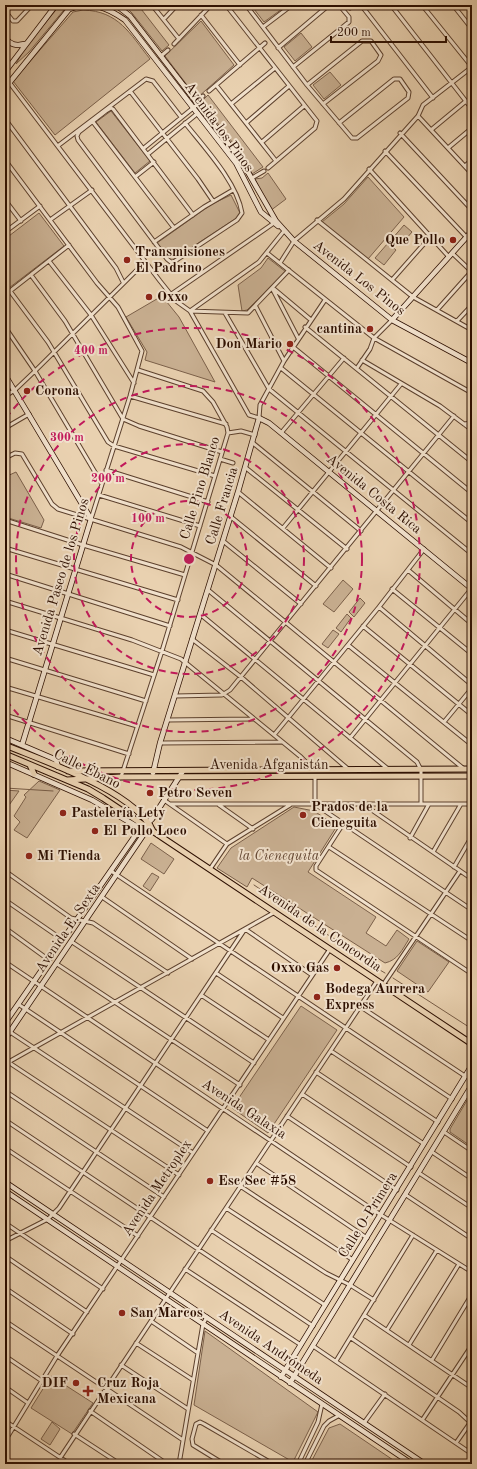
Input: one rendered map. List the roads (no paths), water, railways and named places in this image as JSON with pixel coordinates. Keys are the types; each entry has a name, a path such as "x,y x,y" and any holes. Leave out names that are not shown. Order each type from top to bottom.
{"main road":[{"name":"Calle Ébano","path":"5,745 68,771 122,799 148,826"},
{"name":"Calle Ébano","path":"5,754 67,780 103,798 148,826"},
{"path":"29,764 34,774"},
{"name":"Avenida Afganistán","path":"68,771 472,769"},
{"name":"Avenida Afganistán","path":"67,780 122,777 472,776"},
{"name":"Avenida de la Concordia","path":"148,826 472,1044"}],"street":[{"path":"5,11 15,21 19,21 31,5"},
{"path":"5,72 56,5"},
{"name":"Avenida los Pinos","path":"71,7 78,5 89,5 106,8 125,20 236,163 261,212 279,226"},
{"path":"114,12 117,5"},
{"name":"Avenida los Pinos","path":"117,5 130,16 241,160 252,178 274,222"},
{"path":"152,5 179,39"},
{"path":"164,19 177,5"},
{"path":"174,44 211,5"},
{"path":"226,5 317,122 317,126 268,168"},
{"path":"252,5 247,7 350,137 357,138 408,98 409,92 400,79 394,79 339,123"},
{"path":"263,27 292,5"},
{"path":"278,48 329,5"},
{"path":"294,67 350,19 339,5"},
{"path":"350,8 354,5"},
{"path":"361,5 433,98"},
{"path":"391,5 472,109"},
{"path":"280,263 294,241 317,220 344,199 400,133 418,116 423,105 472,67 422,5"},
{"path":"453,5 472,28"},
{"path":"5,88 71,7"},
{"path":"201,15 240,66"},
{"path":"5,38 8,42 15,45 25,44"},
{"path":"308,85 365,40 370,41 379,52 380,58 323,104"},
{"path":"209,91 265,43"},
{"path":"161,56 168,50"},
{"path":"231,104 275,68"},
{"path":"5,78 92,190 170,295 180,306 190,311 244,314 256,307 289,270"},
{"path":"58,146 130,91 149,79 156,84 181,117"},
{"path":"216,85 276,161"},
{"path":"246,123 289,86"},
{"path":"130,91 198,179 213,201"},
{"path":"144,148 193,108 203,96"},
{"path":"431,130 466,101"},
{"path":"262,142 304,106"},
{"path":"185,123 222,170 242,210 240,218 174,262 168,261 78,140 78,133 109,110 113,109 193,214"},
{"path":"148,154 197,113 203,110"},
{"path":"418,116 472,174"},
{"path":"5,119 116,268 123,282"},
{"path":"93,122 174,228"},
{"path":"448,148 472,128"},
{"path":"400,133 472,210"},
{"path":"385,151 472,243"},
{"name":"Avenida Paseo de los Pinos","path":"5,160 97,283 110,296 125,318 141,348 142,354 124,419 106,470 67,593 22,745"},
{"path":"465,166 472,160"},
{"path":"135,176 154,162"},
{"path":"369,169 448,257"},
{"path":"252,178 264,171"},
{"path":"50,220 92,190"},
{"path":"154,242 193,214 233,190"},
{"path":"5,200 21,221"},
{"path":"5,232 40,206"},
{"path":"317,220 413,297 472,330"},
{"path":"170,295 274,222"},
{"name":"Avenida Los Pinos","path":"279,226 294,241 392,320 472,363"},
{"path":"190,311 259,262 284,231"},
{"path":"357,368 370,349 374,338 472,231"},
{"path":"392,280 430,237"},
{"path":"5,295 69,245"},
{"path":"267,253 374,338 472,393"},
{"path":"437,310 472,272 452,253"},
{"path":"49,261 91,315 134,383"},
{"path":"5,396 15,390 35,371 123,282 146,262"},
{"path":"31,275 73,333 124,419 139,426 222,452"},
{"path":"272,288 311,320"},
{"path":"272,288 298,338"},
{"path":"10,291 40,330 103,435 114,446 215,476"},
{"name":"Calle Francia","path":"153,777 153,770 160,744 246,468 259,418 260,405 298,338 325,300"},
{"path":"457,321 472,305"},
{"path":"256,307 284,361"},
{"path":"190,311 245,409 250,415 259,418"},
{"path":"225,313 269,389 472,554"},
{"path":"5,327 35,371 102,484"},
{"path":"305,328 357,368 472,462"},
{"path":"293,347 472,493"},
{"path":"281,433 344,358"},
{"path":"362,360 454,416 472,430"},
{"path":"281,368 472,523"},
{"name":"Calle Pino Blanco","path":"122,777 137,726 162,652 228,433 226,424 213,402 204,391 138,370"},
{"path":"5,375 91,519"},
{"path":"283,528 401,384"},
{"path":"130,396 226,424"},
{"path":"5,428 29,414"},
{"path":"175,696 224,694 230,690 347,549 454,416"},
{"name":"Avenida Costa Rica","path":"259,418 269,423 472,589"},
{"path":"464,424 472,423"},
{"path":"228,433 241,431 255,435"},
{"path":"253,443 361,531"},
{"path":"5,458 15,453 22,454 56,508 181,547 216,564 380,702 464,769"},
{"path":"220,459 233,463"},
{"path":"246,468 347,549"},
{"path":"106,470 208,502"},
{"path":"238,492 331,568"},
{"path":"99,495 200,526"},
{"path":"231,517 316,586"},
{"path":"6,520 82,546 185,575"},
{"path":"223,541 301,604"},
{"path":"5,548 178,600"},
{"path":"274,736 318,680 364,626 424,549"},
{"path":"408,570 472,624"},
{"path":"5,574 170,626"},
{"path":"392,589 472,654"},
{"path":"350,738 472,589"},
{"path":"208,590 417,762 421,770 421,804"},
{"path":"5,602 60,618 162,652 185,662 253,719 302,757 314,769 315,804"},
{"path":"379,607 472,685"},
{"path":"200,614 388,769"},
{"path":"364,626 472,715"},
{"path":"5,630 154,675"},
{"path":"192,638 241,677 348,769"},
{"path":"348,645 472,745"},
{"path":"5,658 146,701"},
{"path":"5,687 137,726"},
{"path":"444,722 472,688"},
{"path":"5,715 129,754"},
{"path":"168,720 253,719"},
{"path":"5,738 55,759 58,767"},
{"path":"160,744 282,742"},
{"path":"5,762 148,826 183,771"},
{"path":"164,800 227,844"},
{"path":"170,804 472,804"},
{"path":"210,869 227,844 291,804"},
{"path":"315,804 472,910"},
{"path":"362,804 410,838 472,878"},
{"path":"410,838 429,804"},
{"path":"433,852 461,804"},
{"path":"219,805 253,829"},
{"path":"343,824 316,866 316,870 472,974"},
{"name":"Avenida E. Sexta","path":"5,1023 110,871 148,826"},
{"name":"Avenida E. Sexta","path":"5,1038 87,921 148,826"},
{"path":"454,867 472,836"},
{"path":"329,847 472,941"},
{"path":"5,871 76,920 93,923 168,973"},
{"path":"110,871 452,1099"},
{"path":"383,985 460,871"},
{"path":"102,897 192,959"},
{"path":"5,900 63,940"},
{"path":"6,1062 34,1048 275,912"},
{"path":"5,928 49,960"},
{"path":"5,1240 48,1219 54,1214 245,929"},
{"path":"245,929 312,975"},
{"path":"72,942 254,1063"},
{"name":"Avenida Metroplex","path":"5,1441 57,1356 330,949"},
{"name":"Avenida Galaxia","path":"5,962 382,1215 472,1272"},
{"path":"57,964 240,1085"},
{"path":"216,973 283,1018"},
{"path":"56,1464 74,1434 377,981"},
{"path":"201,995 269,1040"},
{"path":"18,1004 208,1131"},
{"path":"361,1006 465,1076"},
{"path":"10,1032 193,1154"},
{"path":"331,1051 438,1122"},
{"path":"6,1062 179,1175"},
{"name":"Calle O-Primera","path":"281,1377 382,1215 472,1065"},
{"path":"316,1072 424,1144"},
{"name":"Calle O-Primera","path":"290,1383 472,1086"},
{"path":"5,1091 164,1197"},
{"path":"302,1094 411,1167"},
{"path":"287,1116 397,1190"},
{"path":"5,1120 313,1326"},
{"path":"444,1132 472,1151"},
{"path":"5,1148 138,1236"},
{"path":"432,1152 472,1179"},
{"path":"256,1163 367,1238"},
{"path":"419,1173 472,1208"},
{"name":"Avenida Andrómeda","path":"5,1182 425,1464"},
{"path":"240,1186 353,1260"},
{"name":"Avenida Andrómeda","path":"5,1191 166,1298 338,1416 412,1464"},
{"path":"406,1195 472,1239"},
{"path":"226,1208 326,1274 350,1285 374,1300"},
{"path":"5,1223 102,1289"},
{"path":"211,1230 325,1305"},
{"path":"336,1361 413,1235"},
{"path":"387,1330 436,1250"},
{"path":"5,1256 87,1312"},
{"path":"409,1345 459,1264"},
{"path":"185,1269 301,1345"},
{"path":"5,1288 73,1334"},
{"path":"432,1360 472,1294"},
{"path":"364,1315 472,1388"},
{"path":"179,1464 203,1324 207,1317"},
{"path":"5,1321 183,1440"},
{"path":"151,1321 198,1353"},
{"path":"351,1338 466,1417 471,1422 456,1443"},
{"path":"136,1343 193,1380"},
{"path":"423,1419 472,1345"},
{"path":"313,1346 423,1419 472,1454"},
{"path":"5,1356 42,1381"},
{"path":"121,1365 188,1409"},
{"path":"5,1387 28,1403"},
{"path":"364,1423 385,1394"},
{"path":"298,1464 318,1422 322,1404"},
{"path":"90,1411 167,1464"},
{"path":"305,1464 324,1426 338,1416"},
{"path":"5,1421 70,1464"},
{"path":"224,1464 193,1445 195,1426 198,1423 204,1424 273,1464"},
{"path":"74,1434 120,1464"},
{"path":"302,1454 308,1457"}],"waterway":[{"path":"5,788 53,791"},
{"path":"254,885 328,935 357,951 373,966 385,973"},
{"path":"393,978 472,1029"}],"place":[{"name":"Que Pollo","path":"453,240"},
{"name":"Transmisiones El Padrino","path":"127,260"},
{"name":"Oxxo","path":"149,297"},
{"name":"cantina","path":"370,329"},
{"name":"Don Mario","path":"290,344"},
{"name":"Corona","path":"27,391"},
{"name":"Petro Seven","path":"150,793"},
{"name":"Pastelería Lety","path":"63,813"},
{"name":"Prados de la Cieneguita","path":"303,815"},
{"name":"El Pollo Loco","path":"95,831"},
{"name":"Mi Tienda","path":"29,856"},
{"name":"Oxxo Gas","path":"337,968"},
{"name":"Bodega Aurrera Express","path":"317,997"},
{"name":"Esc Sec #58","path":"210,1181"},
{"name":"San Marcos","path":"122,1313"},
{"name":"DIF","path":"76,1383"},
{"name":"Cruz Roja Mexicana","path":"88,1391"}],"park label":[{"name":"la Cieneguita","path":"279,856"}]}
